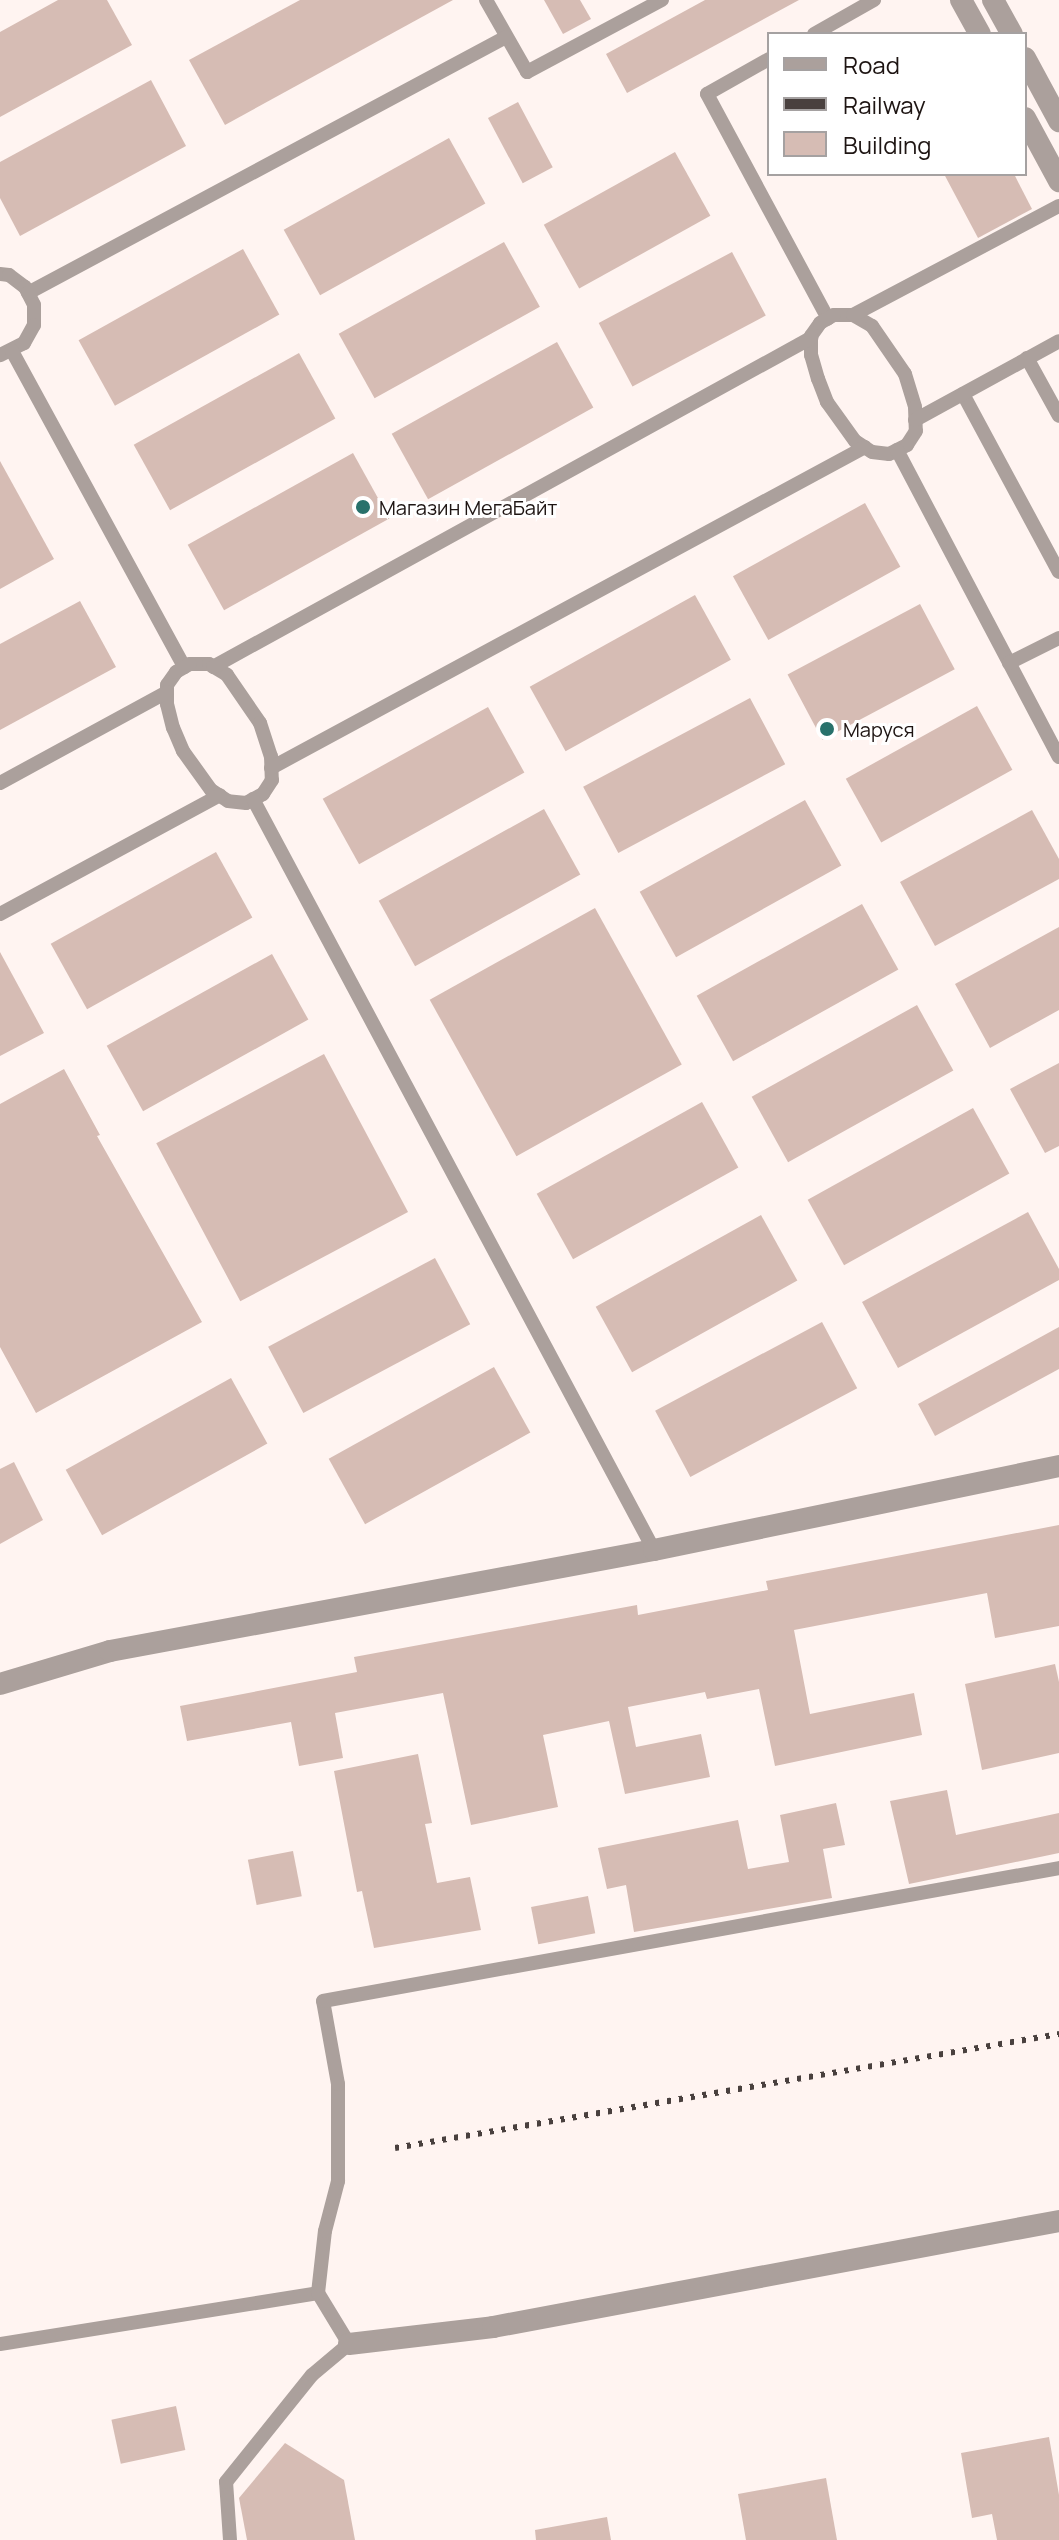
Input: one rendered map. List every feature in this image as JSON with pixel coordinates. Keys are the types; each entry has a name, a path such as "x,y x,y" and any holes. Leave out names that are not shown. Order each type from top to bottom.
{"street":[{"path":"961,0 979,32"},
{"path":"993,0 1011,32"},
{"path":"1027,61 1054,98 1059,121"},
{"path":"1027,122 1059,181"},
{"path":"0,1684 110,1651 654,1550 1059,1466"},
{"path":"349,2344 493,2327 1059,2221"}],"lane":[{"path":"486,0 527,72 662,0"},
{"path":"818,32 874,0"},
{"path":"28,293 506,37"},
{"path":"767,60 707,94 828,319"},
{"path":"213,667 811,338 820,323 853,315 1059,206"},
{"path":"0,274 9,275 28,293 34,305 34,325 24,343 6,353 184,667"},
{"path":"811,338 811,355 827,402 845,429 865,447 889,454 897,450 916,431 905,374 872,326 853,315"},
{"path":"915,420 1059,341"},
{"path":"1027,358 1059,416"},
{"path":"963,394 1059,572"},
{"path":"271,768 865,447"},
{"path":"897,450 1059,757"},
{"path":"1009,663 1059,638"},
{"path":"190,664 213,667 227,675 260,723 271,768 272,780 263,794 246,803 228,801 201,778 183,751 167,704 167,685 176,672 190,664"},
{"path":"0,783 167,692"},
{"path":"0,914 220,795"},
{"path":"253,799 654,1550"},
{"path":"230,2540 226,2482 312,2375 349,2344 318,2293 325,2231 338,2181 338,2084 323,2001 1059,1868"},
{"path":"0,2344 318,2293"}],"building":[{"path":"58,0 107,0 132,45 0,117 0,32"},
{"path":"300,0 453,0 225,125 189,60"},
{"path":"544,0 580,0 591,19 563,34"},
{"path":"705,0 799,0 627,93 606,54"},
{"path":"151,80 186,146 20,236 0,198 0,162"},
{"path":"518,102 553,167 523,183 488,118"},
{"path":"449,138 485,204 320,295 284,230"},
{"path":"675,152 710,216 579,289 544,225"},
{"path":"945,176 1015,176 1032,209 978,238"},
{"path":"504,242 540,307 375,398 339,334"},
{"path":"243,249 279,315 115,406 79,340"},
{"path":"732,252 766,316 632,386 599,323"},
{"path":"557,342 593,408 428,499 392,434"},
{"path":"299,353 335,419 170,510 134,445"},
{"path":"353,453 389,519 224,610 188,545"},
{"path":"0,461 54,559 0,589"},
{"path":"865,503 900,567 768,640 733,576"},
{"path":"695,595 731,660 566,751 530,687"},
{"path":"80,601 116,667 0,730 0,644"},
{"path":"920,604 955,669 822,740 788,674"},
{"path":"750,698 785,764 618,853 583,787"},
{"path":"977,706 1012,770 881,843 846,779"},
{"path":"488,707 524,773 359,864 323,799"},
{"path":"805,800 841,866 676,957 640,892"},
{"path":"544,809 580,875 415,966 379,901"},
{"path":"1032,810 1059,859 1059,879 935,946 900,882"},
{"path":"216,852 252,918 87,1009 51,944"},
{"path":"862,904 898,970 733,1061 697,996"},
{"path":"595,908 682,1065 516,1156 430,1000"},
{"path":"1059,927 1059,1010 990,1048 955,984"},
{"path":"0,952 44,1033 0,1056"},
{"path":"272,954 308,1020 143,1111 107,1046"},
{"path":"917,1005 953,1071 788,1162 752,1097"},
{"path":"324,1054 408,1212 240,1301 156,1143"},
{"path":"1059,1063 1059,1146 1045,1153 1010,1089"},
{"path":"64,1069 100,1135 97,1136 202,1322 36,1413 0,1347 0,1104"},
{"path":"702,1102 738,1168 573,1259 537,1194"},
{"path":"973,1108 1009,1174 844,1265 808,1200"},
{"path":"1028,1212 1059,1269 1059,1280 898,1368 862,1302"},
{"path":"761,1215 797,1281 632,1372 596,1307"},
{"path":"435,1258 470,1324 303,1413 268,1347"},
{"path":"822,1322 857,1388 690,1477 655,1411"},
{"path":"1059,1327 1059,1369 935,1436 918,1404"},
{"path":"494,1367 530,1433 365,1524 329,1459"},
{"path":"231,1378 267,1444 102,1535 66,1470"},
{"path":"14,1462 43,1520 0,1544 0,1469"},
{"path":"1059,1525 1059,1626 995,1638 987,1593 794,1630 810,1714 914,1693 922,1735 775,1766 759,1689 707,1699 705,1692 628,1707 636,1747 701,1734 710,1777 625,1794 609,1721 543,1735 558,1807 471,1825 443,1693 335,1713 343,1758 299,1766 291,1722 187,1741 180,1706 357,1672 354,1657 637,1605 638,1615 768,1590 766,1581"},
{"path":"1055,1664 1059,1682 1059,1753 982,1770 965,1684"},
{"path":"418,1754 432,1823 425,1824 437,1883 470,1877 481,1930 374,1948 362,1891 357,1892 334,1771"},
{"path":"947,1790 956,1835 1059,1813 1059,1853 909,1884 890,1801"},
{"path":"836,1803 845,1845 823,1849 832,1898 634,1932 626,1885 607,1889 598,1848 738,1820 748,1869 789,1862 780,1815"},
{"path":"293,1851 302,1896 257,1905 248,1860"},
{"path":"588,1896 595,1933 538,1944 531,1907"},
{"path":"176,2406 185,2450 121,2464 111,2420"},
{"path":"1049,2437 1059,2495 1059,2540 997,2540 992,2514 972,2518 961,2453"},
{"path":"285,2443 344,2480 355,2540 247,2540 239,2498"},
{"path":"826,2478 837,2540 746,2540 738,2494"},
{"path":"607,2517 611,2540 536,2540 535,2530"}],"railway":[{"path":"395,2148 1059,2034"}],"place":[{"name":"Магазин МегаБайт","path":"363,507"},
{"name":"Маруся","path":"827,729"}]}
